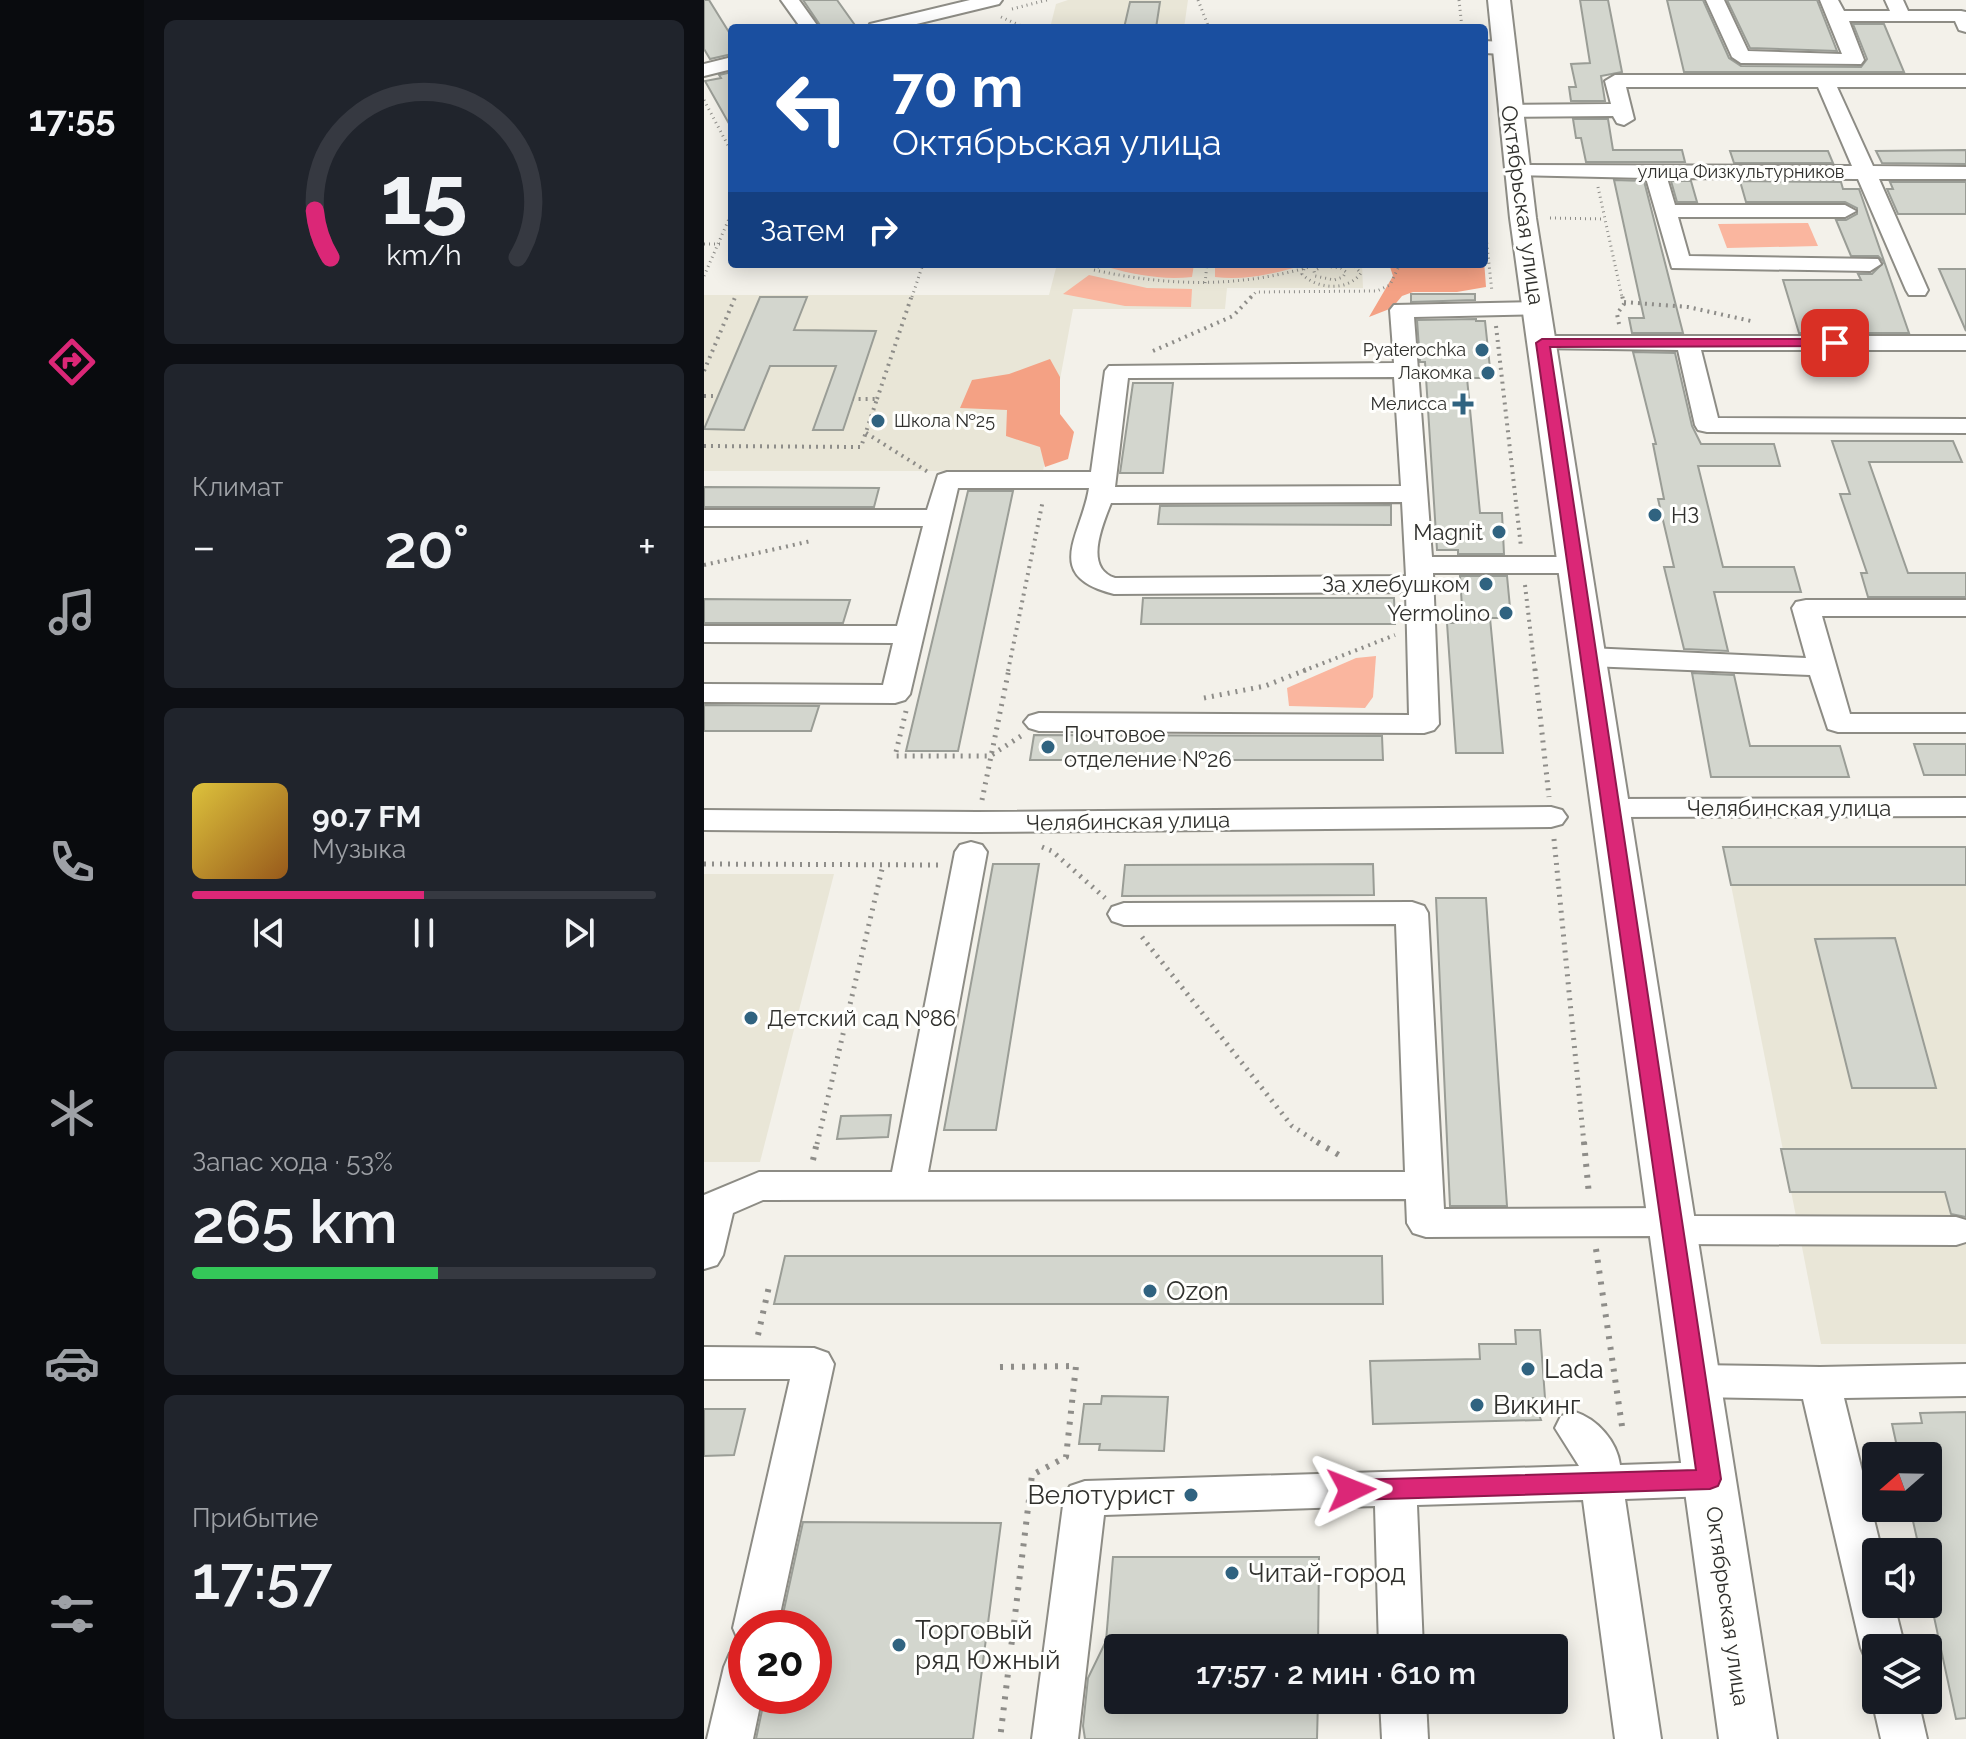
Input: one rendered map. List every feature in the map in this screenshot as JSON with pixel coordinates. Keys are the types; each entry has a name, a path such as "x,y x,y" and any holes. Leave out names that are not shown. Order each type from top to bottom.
{"main road":[{"name":"Октябрьская улица","path":"1499,0 1494,48 1517,171 1748,1739"}],"street":[{"path":"790,0 807,24"},
{"path":"1715,0 1741,57 1853,59"},
{"path":"887,24 927,7 993,7"},
{"path":"1862,80 1834,8 1898,8 1961,16 1966,26"},
{"path":"704,70 728,64"},
{"path":"1506,116 1623,115 1615,81 1966,81"},
{"path":"1825,81 1917,290"},
{"name":"улица Физкультурников","path":"1517,171 1966,173"},
{"path":"1655,172 1680,263 1870,264"},
{"path":"1666,211 1845,211"},
{"path":"1035,726 1424,724 1422,623 1402,310 1494,310 1540,326 1623,342 1966,343"},
{"path":"1688,343 1707,425 1966,426"},
{"path":"1406,370 1117,371 1102,488 1084,548 1084,565 1095,579 1114,586 1419,575 1523,565 1575,565"},
{"path":"704,693 895,694 946,482 1414,494"},
{"path":"704,518 938,518"},
{"path":"1966,608 1806,608 1838,723 1966,723"},
{"path":"704,634 910,635"},
{"path":"1589,657 1822,667"},
{"name":"Челябинская улица","path":"1612,808 1966,807"},
{"name":"Челябинская улица","path":"704,820 972,846 1551,817"},
{"path":"908,1183 972,846"},
{"path":"1124,914 1412,913 1407,1185 1426,1223 1592,1223 1956,1231"},
{"path":"704,1255 716,1205 759,1186 908,1183 1407,1185"},
{"path":"704,1363 814,1364 759,1610"},
{"path":"1695,1381 1820,1383 1966,1380"},
{"path":"1820,1383 1880,1634"},
{"path":"1575,1428 1616,1482 1638,1739"},
{"path":"1055,1739 1085,1498 1710,1479"},
{"path":"1373,1489 1399,1634"},
{"path":"730,1739 736,1714"},
{"path":"1404,1714 1405,1739"},
{"path":"1898,1714 1904,1739"}],"path":[{"path":"993,7 1047,0"},
{"path":"1198,0 1207,24"},
{"path":"1459,0 1462,24"},
{"path":"704,100 728,145"},
{"path":"1595,171 1624,302 1617,314 1623,342"},
{"path":"704,276 728,221"},
{"path":"704,244 724,244"},
{"path":"1488,255 1551,817 1616,1482"},
{"path":"704,446 861,447 922,268"},
{"path":"1097,268 1094,270 1138,281 1205,283 1235,283 1304,268"},
{"path":"1205,283 1207,268"},
{"path":"1304,268 1302,274 1306,279 1326,286 1339,286 1358,278 1361,273 1356,268"},
{"path":"1316,268 1315,276 1323,279 1343,277 1346,272 1337,268"},
{"path":"1117,371 1174,340 1233,316 1256,292 1377,291 1390,285 1398,268"},
{"path":"704,371 736,295"},
{"path":"1624,302 1688,307 1742,318 1808,343"},
{"path":"704,396 717,396"},
{"path":"853,399 877,399"},
{"path":"866,433 946,482"},
{"path":"704,864 883,865 972,846 1046,486"},
{"path":"1192,701 1265,686 1422,623"},
{"path":"910,696 895,756 990,756 1035,726"},
{"path":"1037,845 1052,851 1124,914 1292,1126 1407,1185"},
{"path":"808,1185 883,865"},
{"path":"752,1364 770,1282"},
{"path":"1000,1367 1076,1366 1066,1457 1032,1475 1000,1739"}],"shaded area":[{"path":"1068,0 1188,0 1185,24 1051,24 1056,4"},
{"path":"1808,223 1818,246 1727,248 1718,224"},
{"name":"Школа №25","path":"1056,268 1362,268 1363,288 1227,288 1225,309 1073,309 1043,471 704,471 704,295 1049,295"},
{"path":"1111,268 1193,268 1192,277 1138,274"},
{"path":"1215,268 1292,268 1238,278 1215,277"},
{"path":"1390,268 1485,268 1486,287 1457,292 1413,292 1402,296 1392,308 1369,317 1393,276"},
{"path":"1089,275 1147,288 1192,289 1191,307 1125,306 1063,294"},
{"path":"1050,359 1060,377 1060,414 1074,432 1068,459 1045,467 1040,447 1006,436 1007,410 960,408 972,380 1009,374"},
{"path":"1376,656 1373,697 1365,708 1289,706 1287,688 1356,658"},
{"name":"Детский сад №86","path":"704,874 834,874 760,1162 704,1162"},
{"path":"1731,885 1966,885 1966,1344 1821,1344"}],"building":[{"path":"704,0 709,0 728,31 728,55 710,59 704,49"},
{"path":"803,0 837,0 854,24 819,24"},
{"path":"1580,0 1608,0 1622,72 1601,76 1605,101 1571,101 1569,87 1576,87 1571,64 1590,63"},
{"path":"1667,0 1703,0 1729,58 1741,66 1861,67 1867,59 1853,24 1884,24 1904,72 1684,72"},
{"path":"1727,0 1817,0 1837,51 1750,48"},
{"path":"1130,2 1160,2 1157,24 1125,24"},
{"path":"728,73 728,122 705,81 721,78 719,75"},
{"path":"1573,119 1608,119 1613,150 1682,150 1685,162 1586,162 1581,138 1576,138"},
{"path":"1966,150 1966,164 1882,163 1876,151"},
{"path":"1730,151 1828,151 1833,163 1734,163"},
{"path":"1614,180 1644,181 1683,333 1632,333 1629,318 1644,318"},
{"path":"1671,181 1691,181 1697,202 1677,202"},
{"path":"1740,181 1841,182 1843,189 1859,189 1909,333 1799,333 1783,280 1861,280 1858,274 1872,274 1884,262 1878,256 1851,256 1836,220 1846,220 1857,214 1857,208 1845,202 1746,202"},
{"path":"1890,182 1966,182 1966,214 1898,214 1887,189 1893,189"},
{"path":"1939,269 1966,269 1966,331"},
{"path":"1411,294 1475,294 1475,300 1411,302"},
{"path":"760,297 807,297 794,330 876,331 843,430 813,430 836,366 770,366 744,430 704,429"},
{"path":"1417,320 1485,321 1491,378 1467,378 1480,513 1502,513 1504,554 1458,554 1458,550 1437,550 1425,362 1420,362"},
{"path":"1633,352 1675,353 1692,426 1701,444 1774,444 1780,466 1698,466 1723,567 1794,567 1801,592 1714,592 1728,651 1684,649 1664,567 1674,567 1658,499 1664,499 1653,444 1656,444"},
{"path":"1133,383 1173,383 1163,473 1120,473"},
{"path":"1832,441 1953,441 1962,462 1869,462 1908,573 1966,573 1966,597 1868,597 1861,573 1867,573 1840,494 1850,494"},
{"path":"704,487 879,488 874,507 704,507"},
{"path":"968,491 1013,491 958,751 906,751"},
{"path":"1391,505 1391,525 1158,524 1160,506"},
{"path":"1460,576 1507,576 1511,618 1490,618 1503,753 1456,753 1447,623 1463,623"},
{"path":"1143,598 1394,598 1395,624 1141,624"},
{"path":"704,599 850,600 843,623 704,623"},
{"path":"1692,673 1734,675 1750,746 1840,746 1849,777 1711,777"},
{"path":"704,705 819,706 811,731 704,731"},
{"path":"1034,735 1382,736 1383,760 1030,760"},
{"path":"1914,744 1966,744 1966,775 1924,775"},
{"path":"1723,847 1966,847 1966,885 1731,885"},
{"path":"993,864 1039,864 996,1130 944,1130"},
{"path":"1373,864 1374,895 1122,896 1125,865"},
{"path":"1436,898 1486,898 1507,1206 1450,1206"},
{"path":"1895,938 1936,1088 1852,1088 1815,939"},
{"path":"891,1115 888,1137 837,1139 841,1116"},
{"path":"1781,1149 1966,1149 1966,1217 1951,1214 1945,1192 1790,1192"},
{"path":"785,1256 1382,1256 1383,1304 774,1304"},
{"path":"1515,1330 1540,1330 1545,1398 1533,1398 1541,1420 1373,1424 1370,1361 1480,1359 1479,1344 1516,1344"},
{"path":"1102,1396 1168,1397 1164,1451 1099,1450 1100,1444 1079,1444 1084,1404 1101,1404"},
{"path":"704,1409 745,1409 734,1455 704,1456"},
{"path":"1966,1412 1966,1718 1956,1719 1942,1654 1942,1634 1938,1634 1934,1618 1942,1618 1942,1538 1917,1538 1913,1522 1942,1522 1942,1442 1896,1442 1892,1424 1922,1423 1920,1413"},
{"name":"Торговый ряд Южный","path":"803,1522 1001,1523 973,1739 756,1739 761,1714 832,1714 832,1610 784,1610"},
{"path":"1113,1557 1319,1557 1318,1634 1107,1634"},
{"path":"1104,1645 1104,1714 1318,1714 1317,1739 1085,1739 1083,1726 1088,1678"}],"place":[{"name":"Pyaterochka","path":"1482,350"},
{"name":"Лакомка","path":"1488,373"},
{"name":"Мелисса","path":"1463,404"},
{"name":"Школа №25","path":"878,421"},
{"name":"НЗ","path":"1655,515"},
{"name":"Magnit","path":"1499,532"},
{"name":"За хлебушком","path":"1486,584"},
{"name":"Yermolino","path":"1506,613"},
{"name":"Почтовое отделение №26","path":"1048,747"},
{"name":"Детский сад №86","path":"751,1018"},
{"name":"Ozon","path":"1150,1291"},
{"name":"Lada","path":"1528,1369"},
{"name":"Викинг","path":"1477,1405"},
{"name":"Велотурист","path":"1191,1495"},
{"name":"Читай-город","path":"1232,1573"},
{"name":"Торговый ряд Южный","path":"899,1645"}],"route":[{"path":"1351,1490 1710,1479 1542,343 1835,343"}]}
